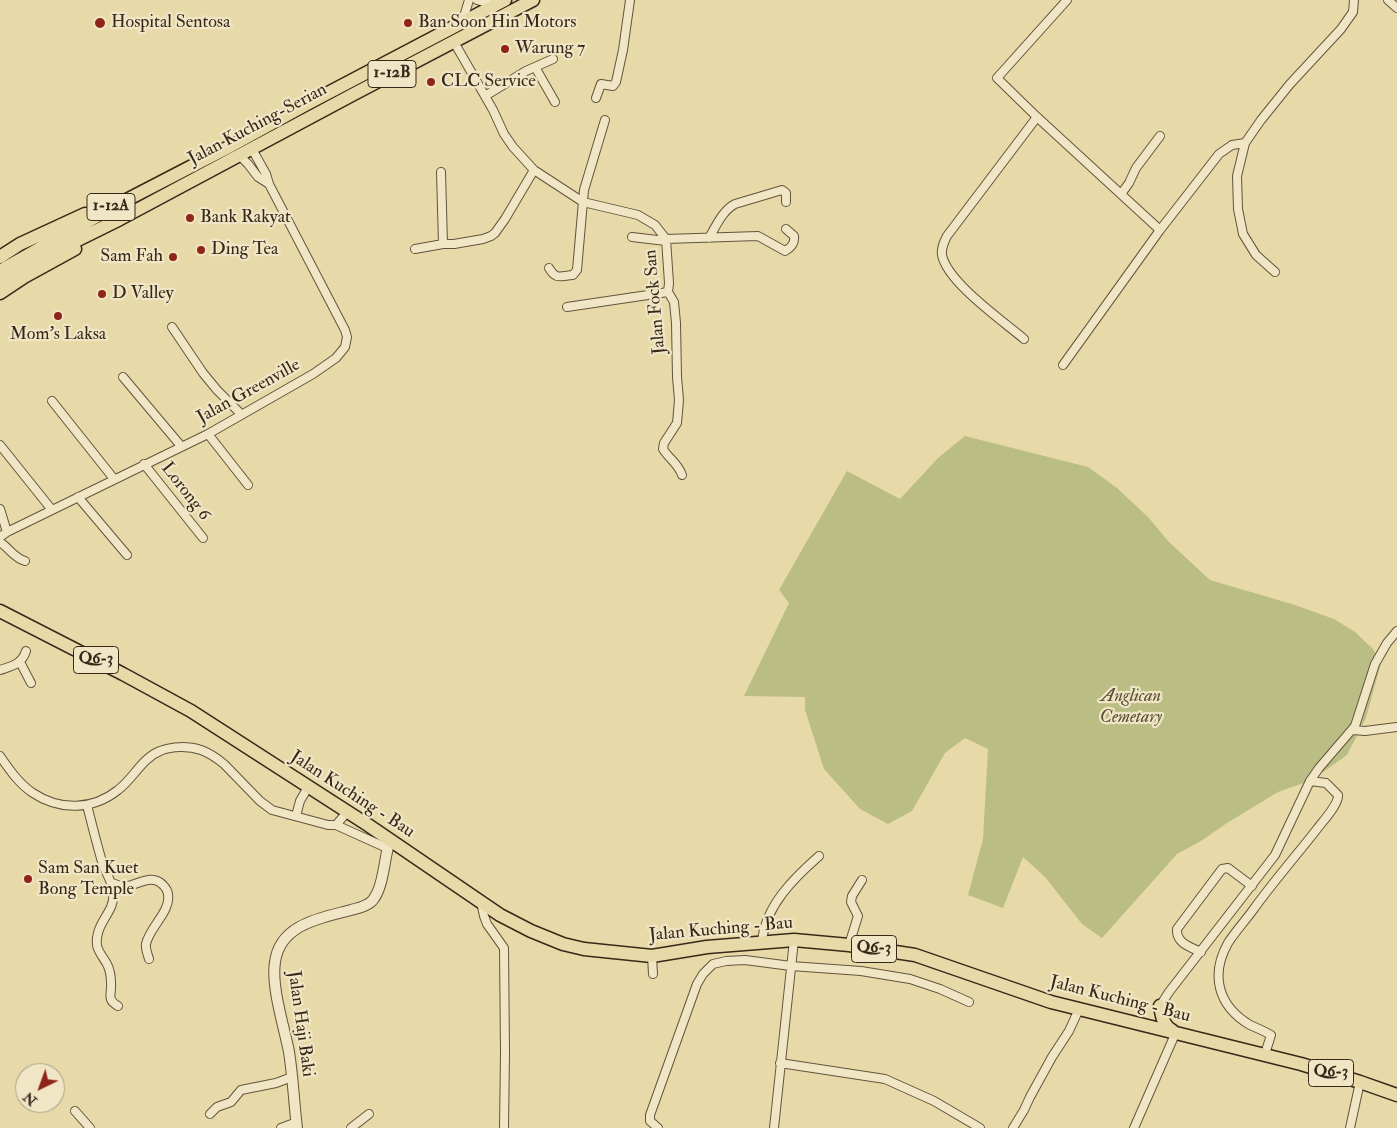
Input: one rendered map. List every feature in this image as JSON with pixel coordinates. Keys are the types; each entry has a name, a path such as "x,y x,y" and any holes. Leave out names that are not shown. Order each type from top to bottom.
{"main road":[{"name":"Jalan Kuching-Serian","path":"0,282 35,261 120,219 533,0"},
{"name":"Jalan Kuching-Serian","path":"0,271 113,207 500,2"},
{"path":"0,257 20,244 71,220 87,213 113,207"},
{"path":"0,293 24,277 100,234 120,219"},
{"name":"Jalan Kuching - Bau","path":"0,611 192,711 348,812 389,844 500,915 531,931 563,944 602,952 652,956 707,947 794,940 849,945 915,955 1051,1002 1265,1054 1397,1095"},
{"path":"1134,1022 1146,1017 1160,1006 1164,1023 1168,1028 1176,1032"}],"street":[{"path":"462,23 469,0"},
{"path":"477,0 500,2"},
{"path":"596,98 601,84 613,86 616,82 623,50 630,0"},
{"path":"1067,0 997,78 1160,230"},
{"path":"1275,272 1256,255 1243,234 1238,209 1237,176 1245,143 1290,84 1341,29 1353,12 1354,0"},
{"path":"1388,0 1397,8"},
{"name":"Jalan Fock San","path":"454,42 504,134 534,170 583,202 638,215 655,225 666,240 670,283 668,292 674,302 679,400 677,423 664,443 663,449 676,462 682,475"},
{"path":"485,96 526,71 553,59"},
{"path":"535,68 555,102"},
{"path":"1024,338 961,286 946,265 942,253 943,244 947,236 1037,117"},
{"path":"549,268 554,276 557,277 576,273 584,190 605,120"},
{"path":"1121,194 1160,136"},
{"path":"1063,365 1160,230 1219,154 1232,145 1245,143"},
{"name":"Jalan Greenville","path":"0,537 114,478 208,434 313,374 336,358 345,347 347,337 345,330 268,184 266,174 252,149"},
{"name":"Jalan Greenville","path":"240,156 258,177 268,184"},
{"path":"415,249 483,239 495,233 534,170"},
{"path":"441,172 443,244"},
{"path":"709,238 723,214 735,204 782,190 786,193 786,202"},
{"path":"632,237 666,240 758,236 785,251 791,248 795,241 794,236 786,230"},
{"path":"567,307 668,292"},
{"path":"172,327 203,373 241,414"},
{"path":"123,377 181,446"},
{"path":"52,401 114,478"},
{"path":"208,434 248,485"},
{"path":"0,445 52,510"},
{"name":"Lorong 6","path":"144,464 202,538"},
{"path":"78,497 127,555"},
{"path":"0,509 7,532"},
{"path":"0,542 18,559 25,561"},
{"path":"1155,1028 1160,1006 1169,992 1280,847 1310,781 1353,730 1375,664 1387,643 1397,631"},
{"path":"0,670 20,662 26,651"},
{"path":"20,662 31,683"},
{"path":"1353,730 1365,731 1397,727"},
{"path":"0,756 11,771 32,792 45,800 73,806 87,805 104,800 119,789 150,757 159,751 171,748 201,750 224,764 260,801 272,810 328,825 336,825 389,844"},
{"path":"1265,1054 1271,1034 1249,1024 1232,1011 1220,990 1219,964 1228,943 1339,799 1338,794 1326,783 1310,781"},
{"path":"296,816 300,801 308,787"},
{"path":"87,805 100,857 112,883 114,895 113,902 98,931 97,940 98,953 110,970 110,999 112,1003 118,1006"},
{"path":"336,825 348,812"},
{"name":"Jalan Haji Baki","path":"297,1125 289,1053 275,982 274,961 280,943 295,929 310,921 363,907 372,901 378,890 389,844"},
{"path":"762,942 762,932 780,896 819,856"},
{"path":"1201,952 1180,941 1176,935 1177,929 1222,869 1228,868 1252,886"},
{"path":"112,883 124,887 141,881 155,880 161,882 168,894 168,901 146,944 149,959"},
{"path":"849,945 858,916 851,902 852,896 862,880"},
{"path":"481,902 484,916 504,948 504,1128"},
{"path":"774,1128 794,940"},
{"path":"652,956 653,974"},
{"path":"658,1128 650,1121 650,1115 697,984 702,974 713,964 745,960 791,966 861,971 910,979 940,989 969,1002"},
{"path":"1012,1128 1080,1009"},
{"path":"1134,1128 1176,1032"},
{"path":"780,1063 885,1079 934,1101 980,1128"},
{"path":"210,1114 217,1107 232,1102 241,1090 276,1084 292,1076"},
{"path":"1350,1128 1360,1082"},
{"path":"75,1111 90,1128"},
{"path":"351,1128 369,1114"},
{"path":"281,1128 297,1125"}],"green space":[{"name":"Anglican Cemetary","path":"965,436 1088,467 1117,488 1148,517 1169,542 1210,580 1295,605 1334,619 1355,632 1373,649 1381,663 1366,718 1347,755 1312,780 1278,792 1177,854 1102,938 1082,924 1045,877 1023,857 1003,908 968,895 983,839 988,749 965,738 945,753 912,811 888,824 860,809 824,769 805,710 805,697 744,696 789,603 779,590 847,471 900,499 938,458"}],"place":[{"name":"Hospital Sentosa","path":"100,23"},
{"name":"Ban Soon Hin Motors","path":"408,23"},
{"name":"Warung 7","path":"505,49"},
{"name":"CLC Service","path":"431,82"},
{"name":"Bank Rakyat","path":"190,218"},
{"name":"Ding Tea","path":"201,250"},
{"name":"Sam Fah","path":"173,257"},
{"name":"D Valley","path":"102,294"},
{"name":"Mom's Laksa","path":"58,316"},
{"name":"Sam San Kuet Bong Temple","path":"28,879"}]}
